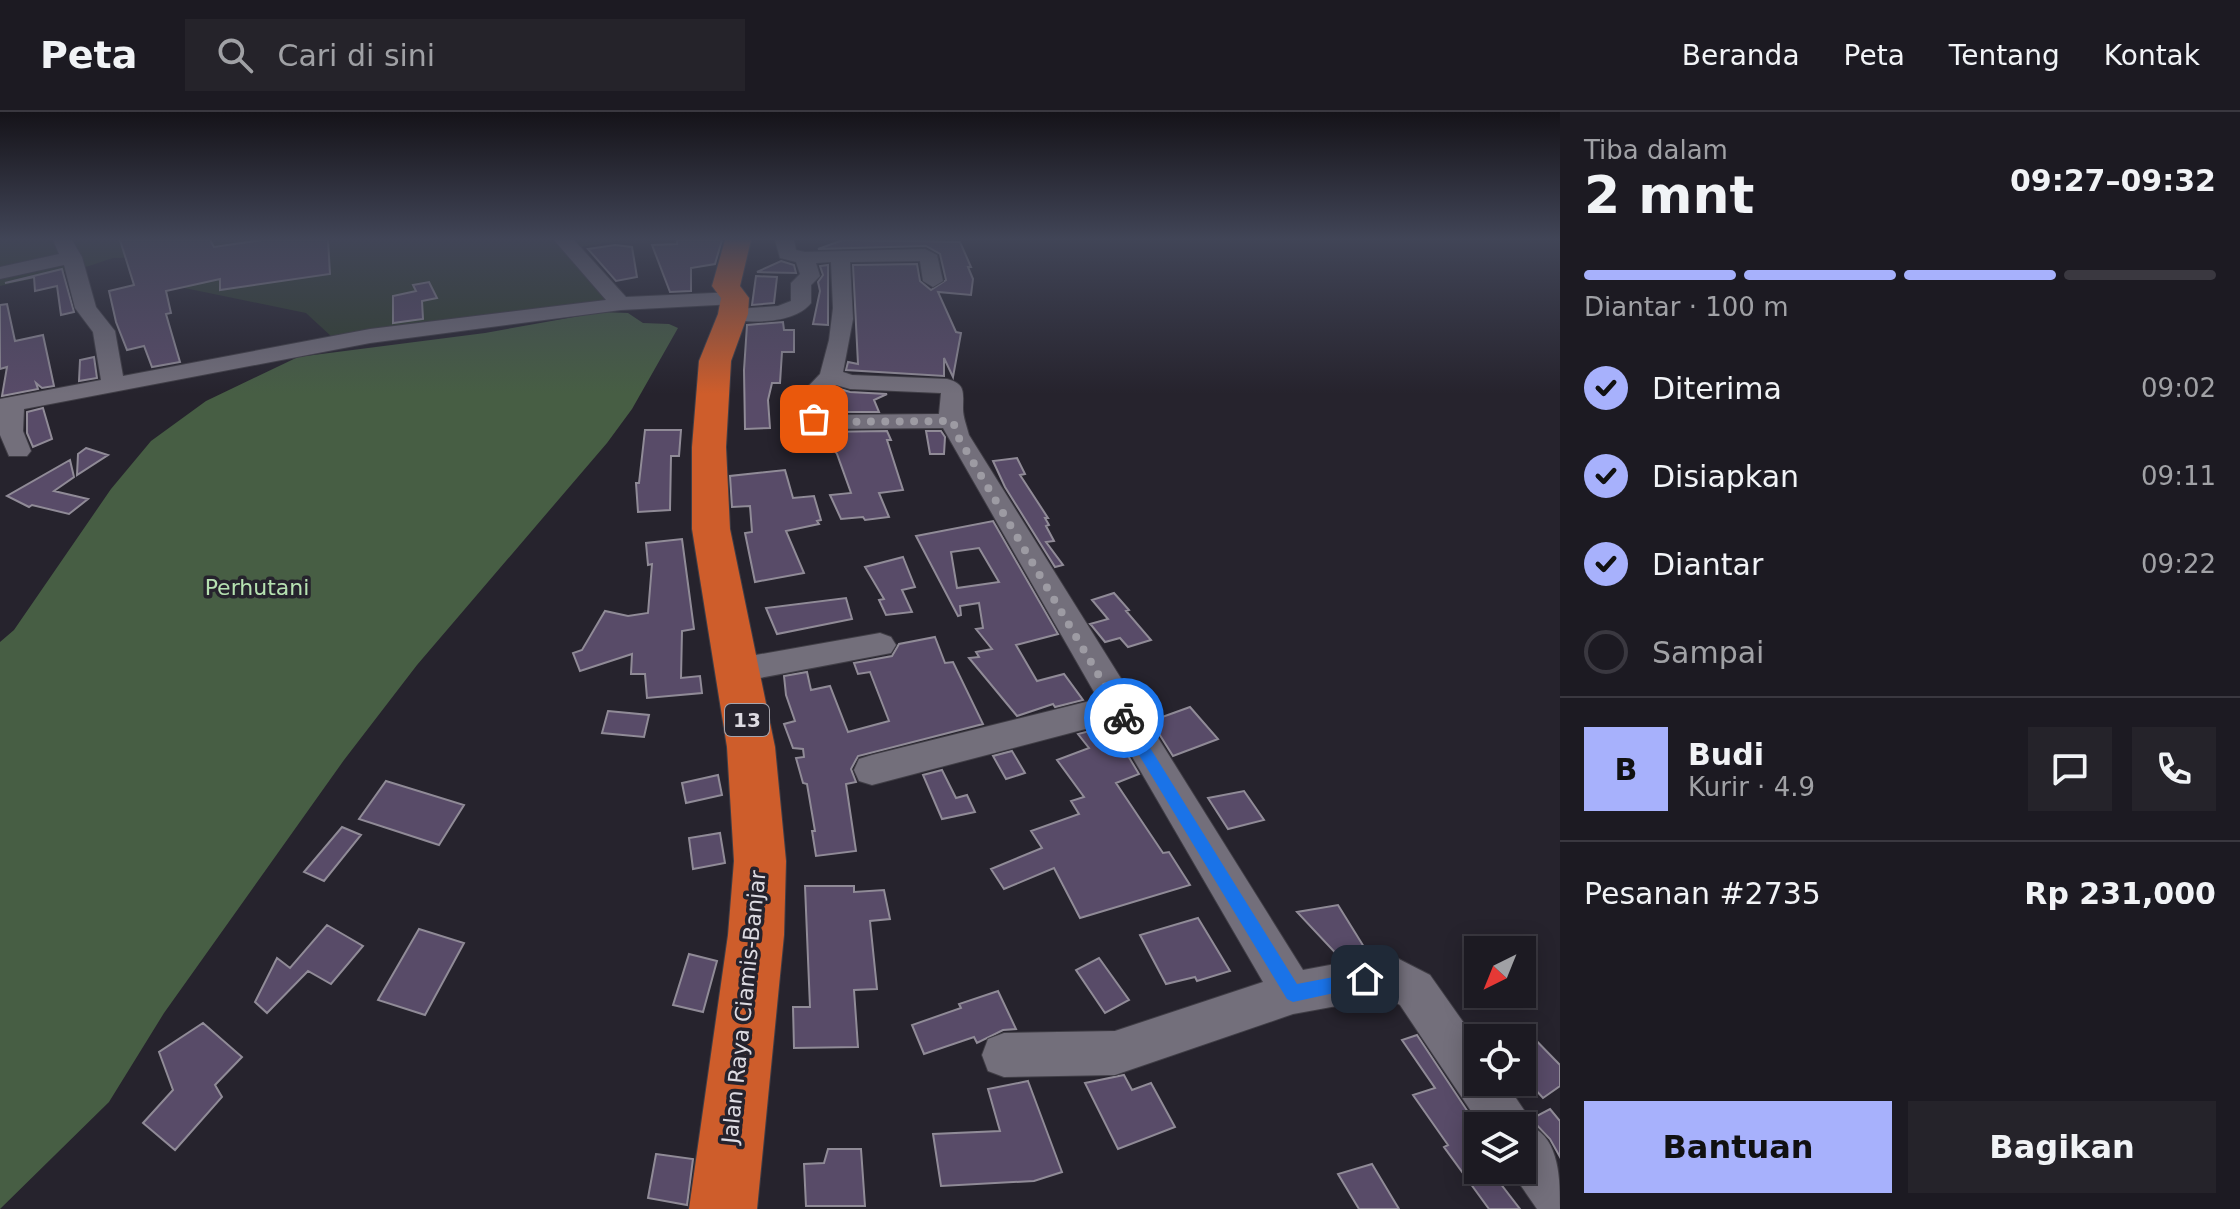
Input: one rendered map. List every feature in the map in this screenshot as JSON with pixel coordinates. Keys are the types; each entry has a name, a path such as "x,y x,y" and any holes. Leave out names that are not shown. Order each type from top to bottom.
{"highway":[{"name":"Jalan Raya Ciamis-Banjar","path":"723,1209 756,935 760,861 758,802 739,670 711,529 709,447 715,361 734,306 728,291"}],"street":[{"path":"81,291 86,308 107,339 113,385"},
{"path":"609,291 621,304"},
{"path":"18,451 6,405 305,346 621,304 734,306 788,311 801,303 801,291"},
{"path":"832,376 831,369 840,341 842,291"},
{"path":"832,376 850,382 949,387 954,393 951,412 957,435 1293,993"},
{"path":"832,376 814,393 811,416 820,422 953,421"},
{"path":"739,670 880,645"},
{"path":"872,770 1118,707"},
{"path":"1004,1055 1115,1053 1293,993 1389,975 1401,979 1415,990 1498,1112"},
{"path":"1536,1166 1560,1200"}],"green space":[{"path":"200,291 598,291 606,301 332,337 306,313"},
{"name":"Perhutani","path":"602,312 628,313 643,323 669,324 678,328 632,409 607,443 417,665 344,760 164,1013 109,1102 0,1209 0,642 14,630 111,489 151,441 206,401 298,357 485,333"}],"building":[{"path":"58,291 68,291 74,312 61,315"},
{"path":"109,291 166,291 171,313 166,314 180,362 152,367 144,346 127,350"},
{"path":"434,291 437,298 422,301 423,319 393,323 393,296"},
{"path":"754,291 775,291 774,303 752,305"},
{"path":"820,291 828,291 828,325 813,324"},
{"path":"854,291 971,291 971,295 938,292 956,332 961,333 953,377 944,358 944,376 846,370 848,362 858,364"},
{"path":"7,304 15,341 43,335 54,386 42,388 36,383 38,389 2,396 7,367 0,369 0,305"},
{"path":"783,322 784,330 794,330 794,352 782,352 780,383 772,383 768,400 770,428 745,429 747,325"},
{"path":"94,357 97,378 79,381 80,360"},
{"path":"837,388 850,392 887,394 874,400 879,412 828,412 829,396"},
{"path":"43,408 52,439 33,447 27,433 27,412"},
{"path":"645,430 681,430 679,456 671,456 670,510 638,512 636,483 639,483"},
{"path":"887,431 903,490 879,493 889,517 841,519 830,495 851,493 837,454 821,432"},
{"path":"926,431 941,431 945,437 944,454 930,454"},
{"path":"86,448 108,455 77,475 78,454"},
{"path":"1017,458 1025,474 1020,475 1048,518 1045,518 1049,525 1046,526 1054,541 1046,542 1063,565 1055,567 1005,487 993,461"},
{"path":"70,460 74,477 54,491 88,499 69,514 32,505 29,507 7,496"},
{"path":"785,470 793,498 814,496 821,520 817,521 819,524 786,531 804,573 755,582 745,533 752,532 750,506 732,507 730,476"},
{"path":"993,521 1058,634 1016,645 1037,681 1064,674 1083,700 1055,707 1053,704 1017,716 969,658 979,657 976,652 992,649 976,629 983,628 979,603 960,606 961,615 958,616 916,536","holes":["979,548 999,582 957,588 951,552"]},
{"path":"682,539 694,629 682,631 681,678 700,676 702,693 647,698 645,674 631,674 632,654 580,671 573,653 582,650 605,611 628,616 648,613 652,564 648,565 646,543"},
{"path":"903,557 915,587 902,590 912,612 886,615 879,600 884,599 865,567"},
{"path":"1114,593 1151,640 1128,647 1120,638 1105,642 1090,624 1108,619 1092,600"},
{"path":"846,598 852,619 777,634 766,608"},
{"path":"935,637 945,663 953,662 983,724 858,756 851,769 856,782 846,784 856,851 816,856 807,784 803,783 796,758 804,757 803,749 793,748 784,724 795,721 786,695 784,676 807,672 811,690 830,686 848,732 889,721 870,672 858,674 854,663 892,656 899,644"},
{"path":"1190,707 1218,739 1173,756 1151,721"},
{"path":"608,711 649,715 644,737 602,733"},
{"path":"1097,729 1118,752 1124,749 1139,774 1116,783 1163,853 1169,852 1190,885 1080,918 1054,868 1004,889 991,869 1042,848 1031,831 1079,814 1071,801 1084,797 1057,760 1089,748 1078,734"},
{"path":"1012,751 1025,773 1006,779 993,756"},
{"path":"942,770 956,798 967,795 975,812 942,819 923,775"},
{"path":"718,775 722,795 686,803 682,783"},
{"path":"386,781 464,805 439,845 359,819"},
{"path":"1244,791 1264,820 1228,829 1208,798"},
{"path":"342,827 361,835 324,881 304,872"},
{"path":"720,833 725,863 693,869 689,838"},
{"path":"805,886 854,886 854,892 884,890 890,919 870,921 877,989 854,990 858,1047 794,1048 793,1007 810,1007"},
{"path":"1338,905 1369,955 1342,960 1297,912"},
{"path":"1198,918 1230,971 1197,981 1195,977 1166,984 1140,935"},
{"path":"327,925 363,946 331,984 308,971 267,1013 255,1002 277,958 290,968"},
{"path":"419,929 464,943 425,1015 378,1000"},
{"path":"689,954 717,961 703,1012 673,1005"},
{"path":"1099,958 1129,1000 1105,1013 1076,970"},
{"path":"998,991 1016,1029 1003,1030 977,1043 974,1037 924,1054 912,1025"},
{"path":"203,1023 242,1057 215,1085 222,1097 175,1150 143,1123 173,1090 159,1052"},
{"path":"1417,1035 1468,1112 1464,1112 1464,1175 1444,1147 1448,1145 1413,1095 1435,1088 1402,1040"},
{"path":"1536,1040 1560,1065 1560,1086 1543,1098 1536,1090"},
{"path":"1124,1075 1132,1090 1151,1083 1175,1127 1118,1149 1085,1083"},
{"path":"1028,1081 1062,1172 1034,1181 941,1186 933,1134 1000,1131 988,1089"},
{"path":"1550,1109 1560,1121 1560,1157 1550,1139 1536,1124 1536,1116"},
{"path":"828,1149 861,1149 865,1206 806,1206 804,1164 824,1163"},
{"path":"656,1154 693,1159 687,1205 648,1198"},
{"path":"1372,1164 1399,1209 1359,1209 1338,1174"},
{"path":"1471,1184 1501,1184 1520,1209 1489,1209"}],"way so far":[{"path":"814,419 820,422 953,421 957,435 1124,718"}],"route":[{"path":"1124,718 1293,993 1365,979"}]}
